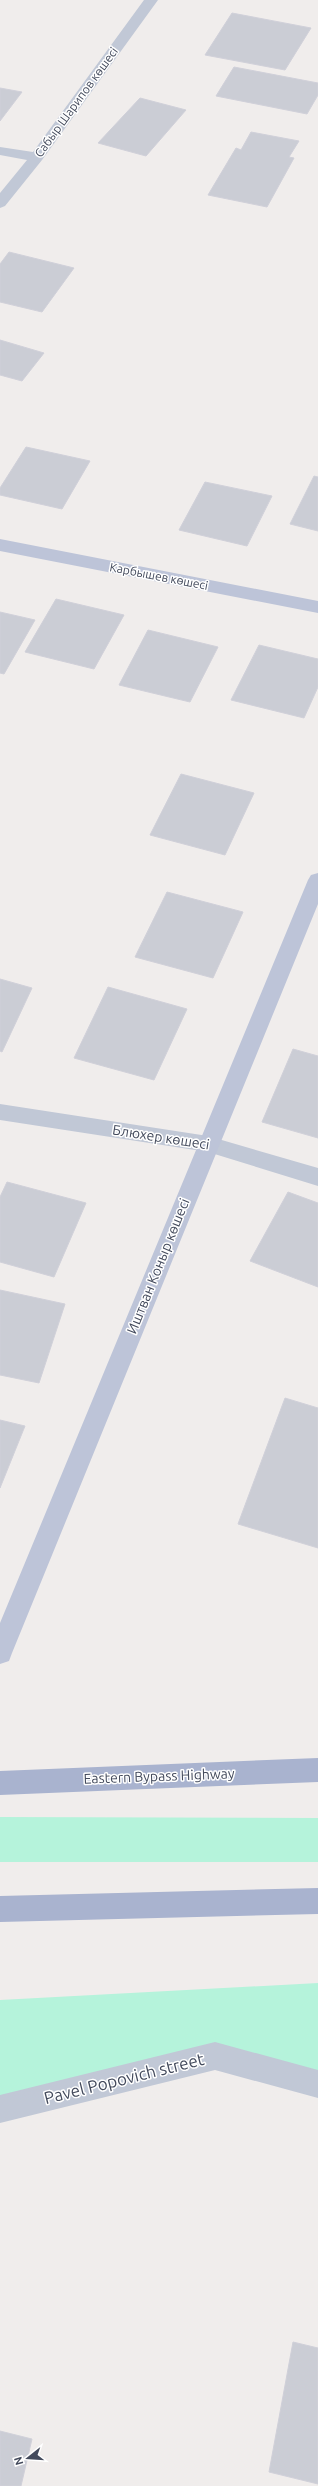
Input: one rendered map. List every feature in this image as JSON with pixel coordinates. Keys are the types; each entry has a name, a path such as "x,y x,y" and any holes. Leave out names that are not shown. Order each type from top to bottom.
{"main road":[{"name":"Eastern Bypass Highway","path":"0,1783 318,1770"},
{"path":"0,1909 318,1902"}],"street":[{"name":"Сабыр Шарипов көшесі","path":"0,203 37,158 151,0"},
{"path":"0,151 37,158"},
{"name":"Карбышев көшесі","path":"0,545 318,607"},
{"name":"Иштван Коныр көшесі","path":"0,1653 208,1144 318,880"},
{"name":"Блюхер көшесі","path":"0,1112 208,1144 318,1177"},
{"name":"Pavel Popovich street","path":"0,2109 215,2056 318,2084"}],"green space":[{"path":"0,1817 318,1818 318,1862 0,1862"},
{"path":"318,1983 318,2084 215,2056 0,2109 0,2000"}],"building":[{"path":"232,13 311,28 285,70 205,55"},
{"path":"234,67 318,83 318,95 307,114 216,96"},
{"path":"0,88 22,92 0,121"},
{"path":"140,98 186,110 146,156 98,143"},
{"path":"251,132 299,141 289,157 294,158 267,207 208,195 236,148 241,150"},
{"path":"9,252 74,268 42,312 0,302 0,264"},
{"path":"0,340 44,353 22,381 0,375"},
{"path":"26,447 90,461 62,509 0,495 0,488"},
{"path":"314,476 318,477 318,531 290,524"},
{"path":"205,482 272,496 247,546 179,530"},
{"path":"56,599 124,615 94,669 25,652"},
{"path":"0,612 35,620 4,674 0,673"},
{"path":"148,630 218,647 190,702 119,685"},
{"path":"259,645 318,659 318,687 304,718 231,700"},
{"path":"181,774 254,793 225,855 150,835"},
{"path":"167,892 243,912 213,978 135,957"},
{"path":"0,979 32,988 2,1052 0,1051"},
{"path":"108,987 187,1009 154,1080 74,1058"},
{"path":"293,1049 318,1056 318,1138 262,1122"},
{"path":"7,1182 86,1203 54,1277 0,1262 0,1197"},
{"path":"288,1192 318,1203 318,1287 250,1261"},
{"path":"0,1290 65,1304 39,1383 0,1375"},
{"path":"285,1398 318,1408 318,1548 238,1524"},
{"path":"0,1420 25,1426 0,1488"},
{"path":"293,2342 318,2348 318,2484 269,2472"},
{"path":"0,2431 32,2439 21,2486 0,2486"}]}
